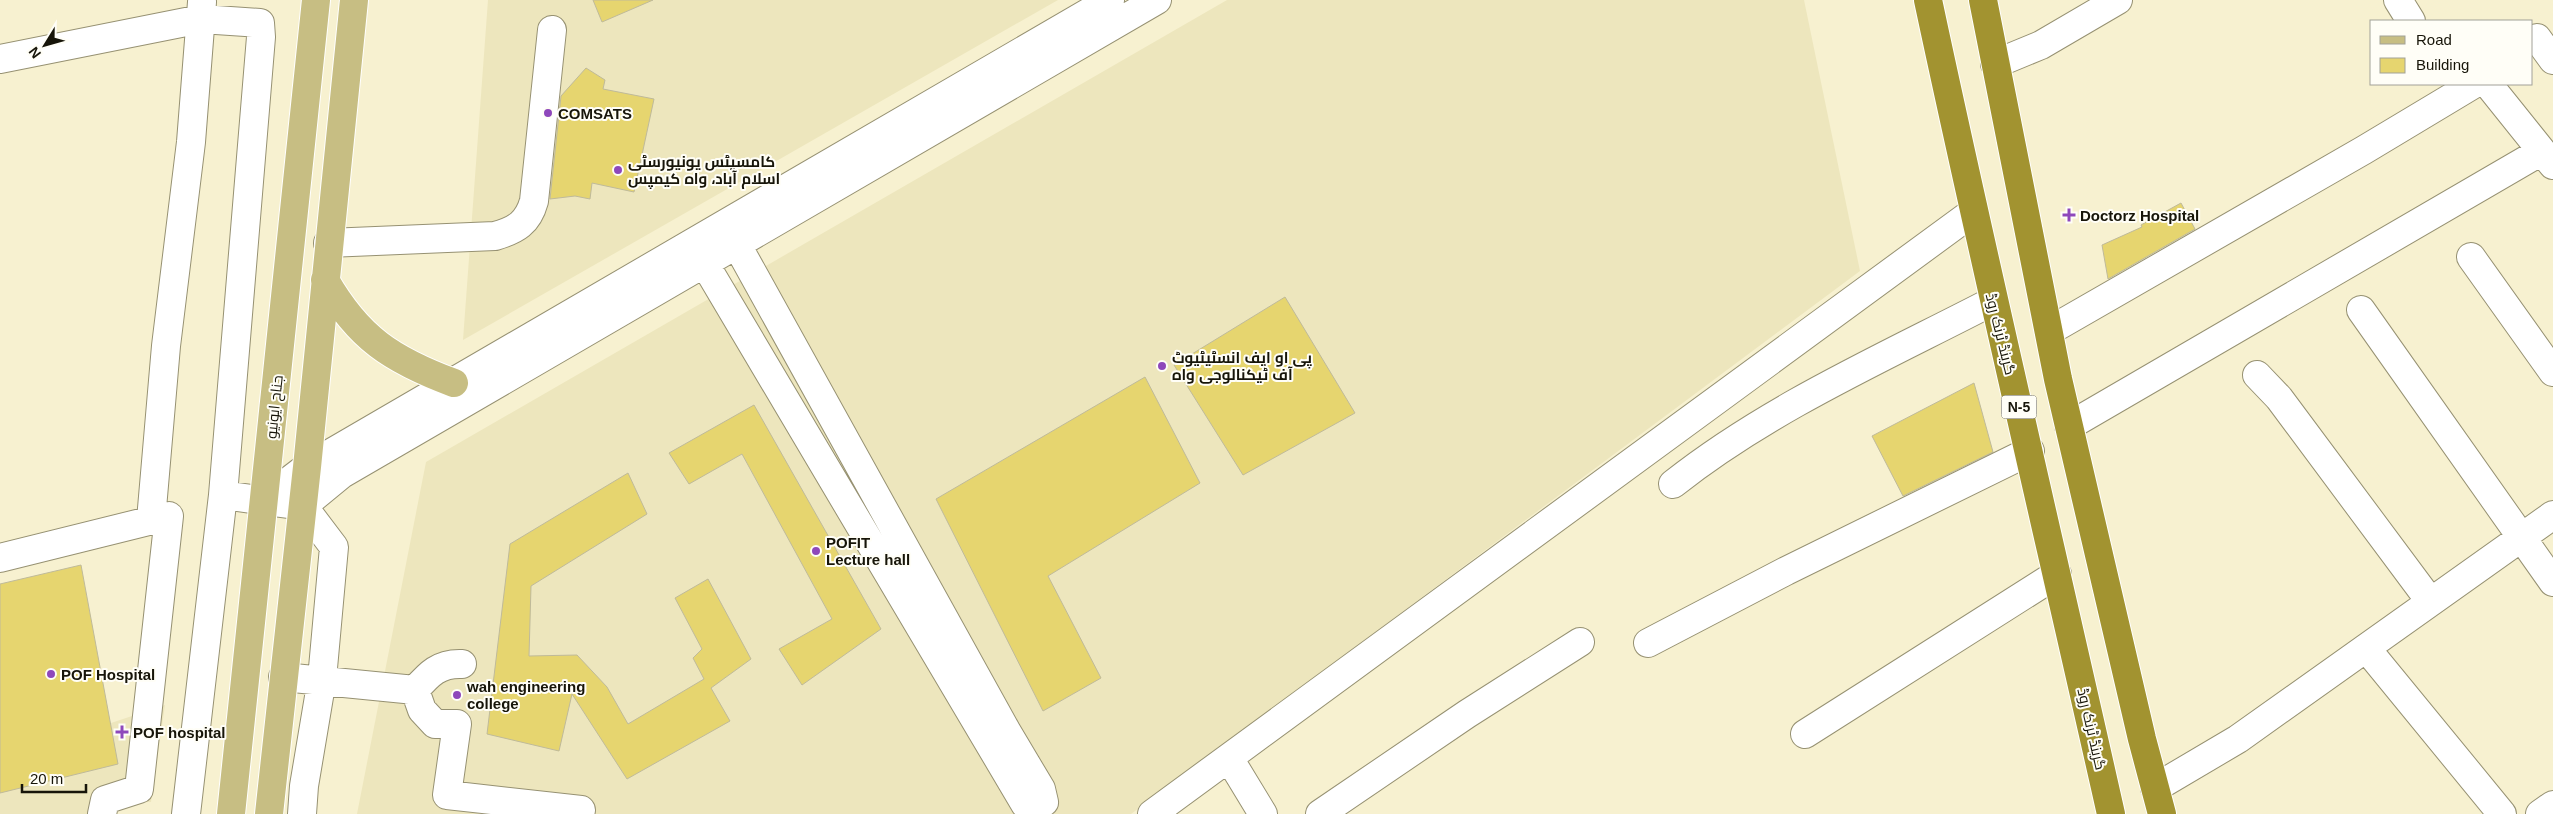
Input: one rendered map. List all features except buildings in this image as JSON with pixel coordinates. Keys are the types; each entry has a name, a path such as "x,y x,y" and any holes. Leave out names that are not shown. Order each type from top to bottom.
{"highway":[{"name":"گرینڈ ٹرنک روڈ","path":"1928,0 1973,212 2030,451 2111,814"},
{"path":"1984,0 1995,64 2049,331 2162,814"}],"main road":[{"name":"جناح ایونیو","path":"231,814 316,0"},
{"path":"269,814 303,506 354,0"},
{"path":"325,280 339,304 365,335 395,357 460,393"}],"street":[{"path":"732,235 1110,0"},
{"path":"1995,64 2041,45 2118,0"},
{"path":"2398,0 2410,20"},
{"path":"303,506 342,474 460,393 732,235 1147,2"},
{"path":"151,520 166,346 192,134 202,9"},
{"path":"0,59 202,9 260,23 261,37 223,495 186,814"},
{"path":"328,244 495,236 510,232 524,223 530,214 534,201 552,30"},
{"path":"2537,38 2553,60"},
{"path":"2049,331 2364,150 2472,85"},
{"path":"2070,426 2547,158 2489,85"},
{"path":"1152,814 1973,212"},
{"path":"699,254 1026,804 1036,808 1044,802 1041,789 1002,723 732,235"},
{"path":"2471,257 2553,372"},
{"path":"1673,484 1706,458 1777,414 1993,300"},
{"path":"2361,310 2553,582"},
{"path":"2257,375 2279,398 2430,601"},
{"path":"264,500 307,467 460,393"},
{"path":"1648,643 1786,571 2030,451"},
{"path":"223,495 303,506 334,547 322,679 304,786 302,814"},
{"path":"2155,788 2238,739 2553,515"},
{"path":"0,558 169,516 139,789 105,800 102,814"},
{"path":"1805,734 2057,574"},
{"path":"1320,814 1467,714 1580,642"},
{"path":"2366,648 2502,814"},
{"path":"415,690 427,676 447,663 462,664"},
{"path":"283,677 322,679 415,690"},
{"path":"415,690 422,710 435,724 457,724 447,795 581,810"},
{"path":"1228,758 1263,814"},
{"path":"2540,814 2553,805"}],"shaded area":[{"name":"کامسیٹس یونیورسٹی اسلام آباد، واہ کیمپس","path":"488,0 1058,0 463,340"},
{"name":"پی او ایف انسٹیٹیوٹ آف ٹیکنالوجی واہ","path":"1227,0 1804,0 1860,271 1131,814 357,814 426,462"},
{"name":"POF hospital","path":"165,705 151,802 116,803 113,814 0,814 0,760"}],"place":[{"name":"COMSATS","path":"548,113"},
{"name":"کامسیٹس یونیورسٹی اسلام آباد، واہ کیمپس","path":"618,170"},
{"name":"Doctorz Hospital","path":"2069,215"},
{"name":"پی او ایف انسٹیٹیوٹ آف ٹیکنالوجی واہ","path":"1162,366"},
{"name":"POFIT Lecture hall","path":"816,551"},
{"name":"POF Hospital","path":"51,674"},
{"name":"wah engineering college","path":"457,695"},
{"name":"POF hospital","path":"122,732"}]}
